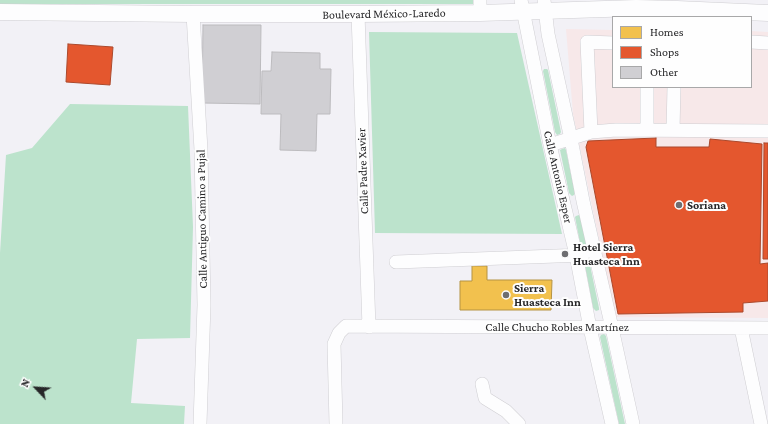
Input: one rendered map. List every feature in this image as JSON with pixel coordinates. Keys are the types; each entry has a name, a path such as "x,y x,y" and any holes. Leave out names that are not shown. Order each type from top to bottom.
{"main road":[{"name":"Boulevard México-Laredo","path":"0,12 358,14 480,6 544,5 638,13 768,13"}],"street":[{"name":"Calle Antonio Esper","path":"544,5 548,34 583,201 633,424"},
{"name":"Calle Antonio Esper","path":"522,6 550,145 565,205 590,328 612,424"},
{"name":"Calle Antiguo Camino a Pujal","path":"193,14 201,150 204,297 200,424"},
{"name":"Calle Padre Xavier","path":"358,14 369,327"},
{"path":"592,132 587,42 612,43"},
{"path":"752,42 768,43"},
{"path":"647,88 647,130"},
{"path":"673,130 674,88"},
{"path":"550,145 592,132 616,130 768,131"},
{"path":"565,205 583,201"},
{"path":"396,262 576,256 595,254"},
{"name":"Calle Chucho Robles Martínez","path":"336,424 334,344 339,333 346,326 768,328"},
{"path":"741,328 761,424"},
{"path":"482,384 485,398 506,411 519,424"}],"shaded area":[{"name":"Soriana","path":"566,29 612,30 612,88 752,88 752,31 768,32 768,318 615,317 573,114"}],"green space":[{"path":"0,0 479,0 476,4 0,4"},
{"path":"369,32 517,33 562,234 375,233"},
{"path":"544,69 548,70 561,132 557,135 555,132 543,71"},
{"path":"70,104 188,106 193,227 190,338 137,339 131,403 185,406 184,424 0,424 0,253 6,155 32,148"},
{"path":"565,148 575,193 572,196 569,193 560,150"},
{"path":"579,215 581,217 587,248 586,250 581,248 575,217"},
{"path":"586,264 590,265 599,308 599,310 596,311 593,308 585,266"},
{"path":"604,334 606,336 625,424 619,424 600,337"}],"building: Homes":[{"name":"Sierra Huasteca Inn","path":"472,266 487,266 487,280 552,280 551,310 460,310 460,281 472,281"}],"building: Shops":[{"path":"68,44 113,47 110,85 66,82"},
{"name":"Soriana","path":"656,138 656,147 709,147 710,139 762,144 760,264 768,263 768,301 743,303 743,312 618,314 586,147 588,141"},
{"path":"764,143 768,143 768,259 763,259"}],"building: Other":[{"path":"203,25 261,25 260,104 202,103"},
{"path":"272,52 320,53 320,69 331,69 330,114 317,114 316,151 280,150 281,114 261,114 262,71 271,71"}],"place":[{"name":"Soriana","path":"679,205"},
{"name":"Hotel Sierra Huasteca Inn","path":"565,254"},
{"name":"Sierra Huasteca Inn","path":"506,295"}]}
